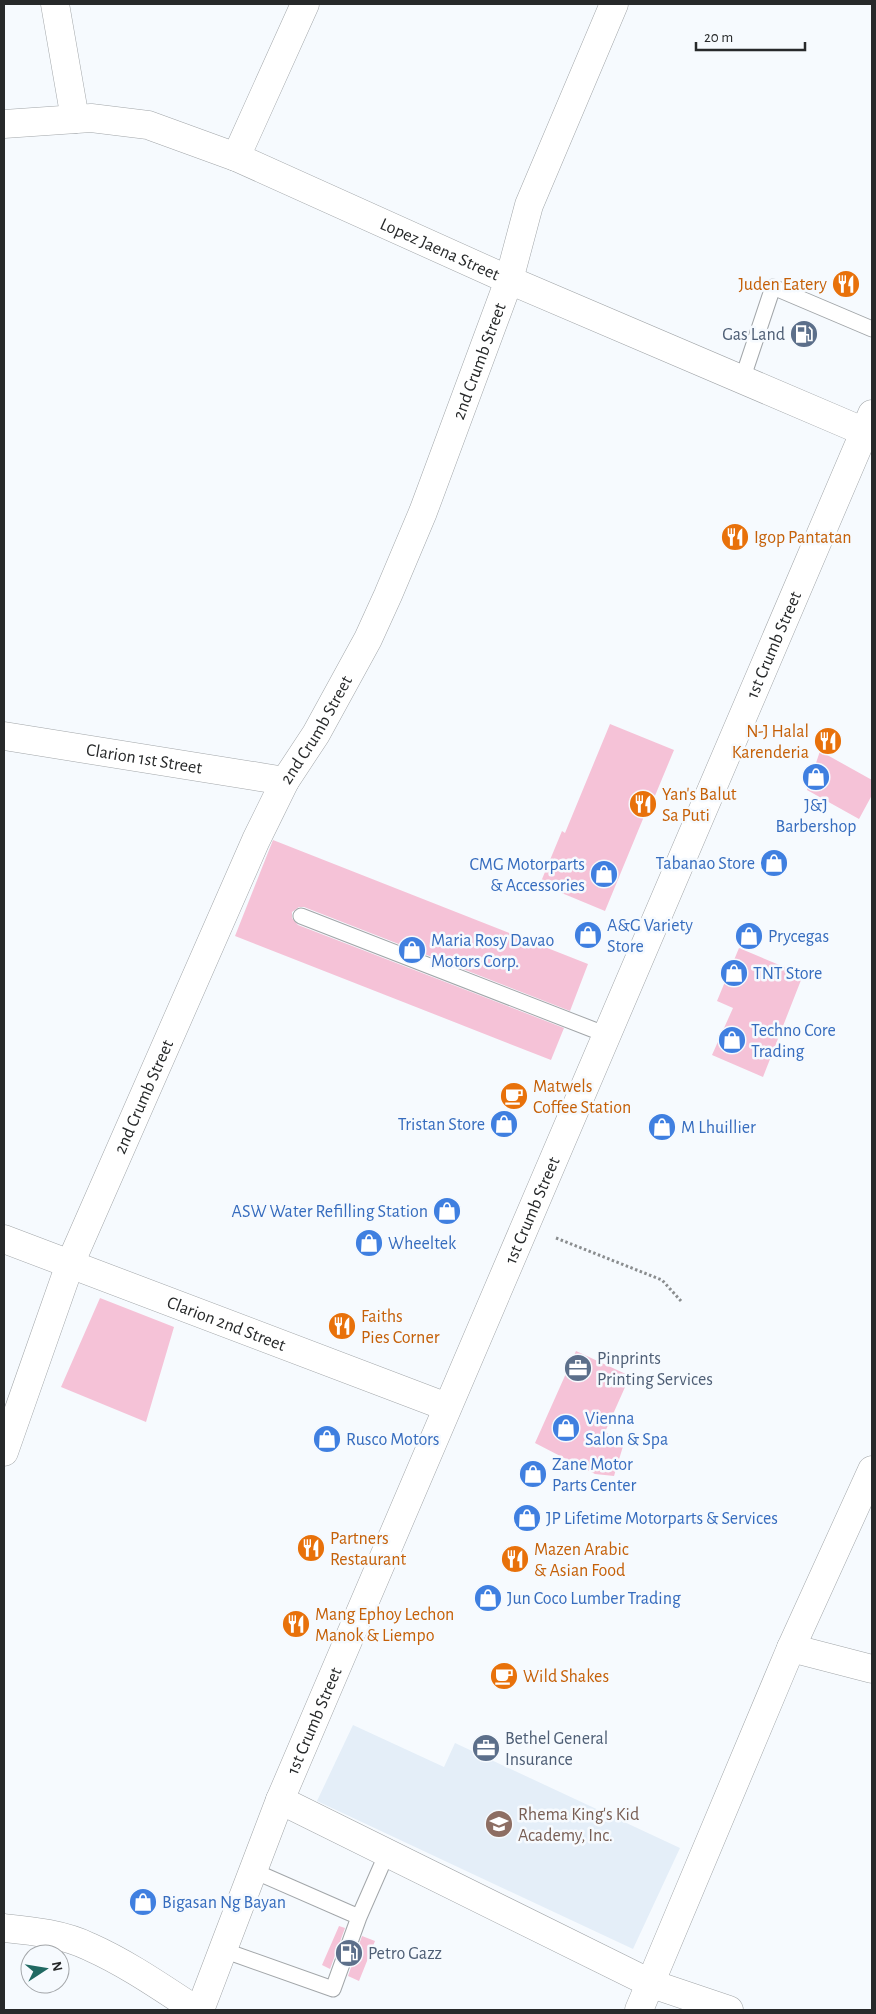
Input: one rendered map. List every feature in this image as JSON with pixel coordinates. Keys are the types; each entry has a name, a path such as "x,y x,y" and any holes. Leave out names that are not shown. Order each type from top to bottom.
{"street":[{"path":"55,4 74,118"},
{"path":"236,157 305,4"},
{"name":"2nd Crumb Street","path":"4,1452 70,1264 256,840 285,781 316,734 368,639 423,512 509,280 529,205 614,4"},
{"name":"Lopez Jaena Street","path":"4,124 91,118 148,125 236,157 509,280 742,380 870,428"},
{"name":"1st Crumb Street","path":"200,2010 280,1800 447,1407 870,428"},
{"name":"Clarion 1st Street","path":"4,736 285,781"},
{"name":"Clarion 2nd Street","path":"4,1239 447,1407"},
{"path":"639,2010 652,1984 791,1648 872,1470"},
{"path":"791,1648 872,1669"},
{"path":"280,1800 652,1984 729,2010"},
{"path":"4,1928 36,1931 89,1946 122,1963 196,2010"}],"lane":[{"path":"742,380 773,287 872,329"},
{"path":"301,916 607,1035"},
{"path":"223,1950 333,1989 359,1917 387,1853"},
{"path":"254,1871 359,1917"}],"path":[{"path":"525,1226 662,1280 681,1301"}],"shaded area":[{"name":"Rhema King's Kid Academy, Inc.","path":"353,1725 444,1767 455,1743 680,1848 633,1949 317,1801"}],"building":[{"path":"610,724 674,750 605,911 540,884 562,831 565,833"},
{"path":"820,751 872,780 872,795 859,819 807,790"},
{"name":"Maria Rosy Davao Motors Corp.","path":"273,840 588,964 570,1011 304,907 299,907 292,912 292,918 298,925 564,1028 551,1060 235,936"},
{"path":"739,948 803,975 763,1077 712,1055 733,1008 717,1001"},
{"path":"100,1298 174,1327 146,1422 61,1387"},
{"path":"576,1351 630,1376 605,1432 624,1443 614,1476 595,1474 535,1443"},
{"path":"339,1926 345,1928 330,1969 322,1965"},
{"path":"362,1936 375,1941 359,1981 348,1976"}],"place":[{"name":"Juden Eatery","path":"846,284"},
{"name":"Gas Land","path":"804,334"},
{"name":"Igop Pantatan","path":"735,537"},
{"name":"N-J Halal Karenderia","path":"828,741"},
{"name":"J&J Barbershop","path":"816,777"},
{"name":"Yan's Balut Sa Puti","path":"643,804"},
{"name":"Tabanao Store","path":"774,863"},
{"name":"CMG Motorparts & Accessories","path":"604,874"},
{"name":"A&G Variety Store","path":"588,935"},
{"name":"Prycegas","path":"749,936"},
{"name":"Maria Rosy Davao Motors Corp.","path":"412,950"},
{"name":"TNT Store","path":"734,973"},
{"name":"Techno Core Trading","path":"732,1040"},
{"name":"Matwels Coffee Station","path":"514,1096"},
{"name":"Tristan Store","path":"504,1124"},
{"name":"M Lhuillier","path":"662,1127"},
{"name":"ASW Water Refilling Station","path":"447,1211"},
{"name":"Wheeltek","path":"369,1243"},
{"name":"Faiths Pies Corner","path":"342,1326"},
{"name":"Pinprints Printing Services","path":"578,1368"},
{"name":"Vienna Salon & Spa","path":"566,1428"},
{"name":"Rusco Motors","path":"327,1439"},
{"name":"Zane Motor Parts Center","path":"533,1474"},
{"name":"JP Lifetime Motorparts & Services","path":"527,1518"},
{"name":"Partners Restaurant","path":"311,1548"},
{"name":"Mazen Arabic & Asian Food","path":"515,1559"},
{"name":"Jun Coco Lumber Trading","path":"488,1598"},
{"name":"Mang Ephoy Lechon Manok & Liempo","path":"296,1624"},
{"name":"Wild Shakes","path":"504,1676"},
{"name":"Bethel General Insurance","path":"486,1748"},
{"name":"Rhema King's Kid Academy, Inc.","path":"499,1824"},
{"name":"Bigasan Ng Bayan","path":"143,1902"},
{"name":"Petro Gazz","path":"349,1953"}]}
